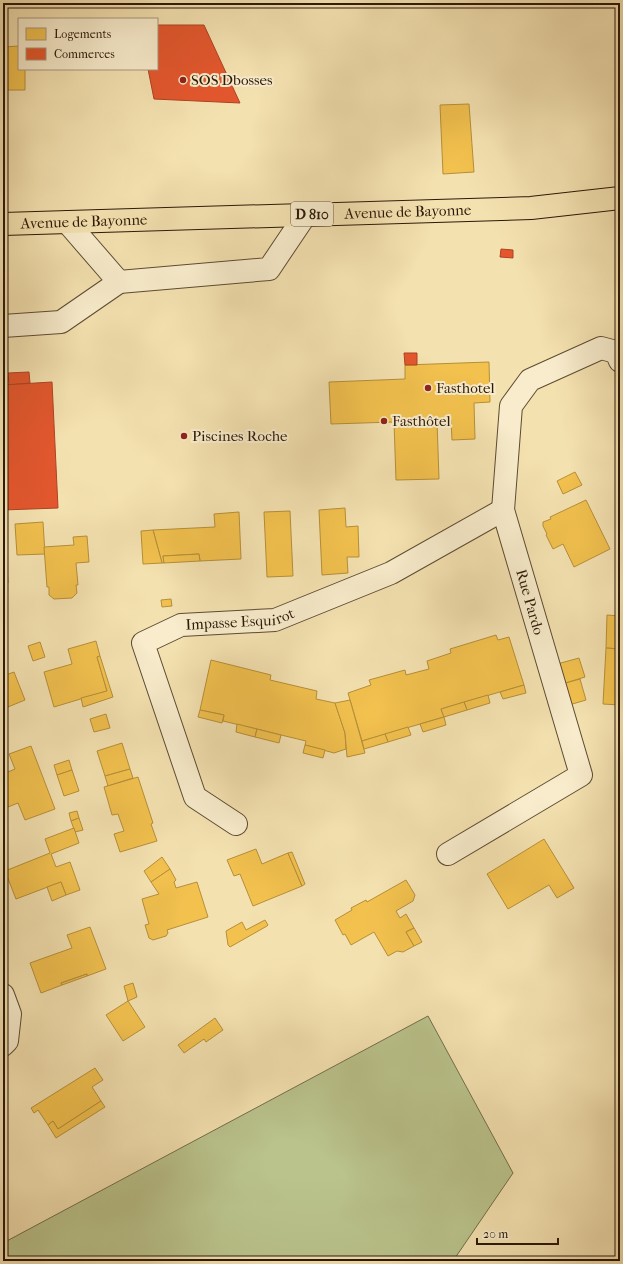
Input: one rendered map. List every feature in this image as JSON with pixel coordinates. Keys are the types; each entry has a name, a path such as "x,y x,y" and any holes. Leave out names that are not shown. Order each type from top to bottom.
{"main road":[{"name":"Avenue de Bayonne","path":"3,224 531,208 620,198"}],"street":[{"path":"3,326 61,322 119,282 269,269 306,214"},
{"path":"67,222 119,282"},
{"name":"Rue Pardo","path":"448,854 581,775 503,510 511,406 530,380 601,348 616,352 620,361"},
{"name":"Impasse Esquirot","path":"236,824 195,797 143,643 181,625 275,620 391,573 503,510"},
{"path":"3,995 10,1014 7,1041 3,1045"}],"green space":[{"path":"428,1016 513,1173 453,1261 3,1261 3,1243"}],"building: Logements":[{"path":"18,46 18,70 25,70 25,90 3,90 3,47"},
{"path":"469,104 474,172 443,174 440,105"},
{"name":"Fasthôtel","path":"489,362 490,402 474,403 475,439 452,440 451,420 437,421 439,479 396,480 394,422 331,424 329,382 405,379 405,365"},
{"path":"575,472 582,485 563,494 557,481"},
{"path":"586,500 610,549 574,567 563,544 553,549 546,535 543,522 551,519 550,517"},
{"path":"345,508 346,527 358,526 359,557 347,557 348,573 322,575 319,510"},
{"path":"290,511 293,576 267,577 264,512"},
{"path":"239,512 241,559 200,561 199,554 163,556 164,563 162,563 153,530 215,527 214,514"},
{"path":"43,522 45,554 17,555 15,524"},
{"path":"153,530 162,563 143,564 141,531"},
{"path":"87,536 89,562 76,563 78,585 76,585 77,593 72,598 54,599 49,595 49,587 47,587 44,547 74,545 73,537"},
{"path":"3,551 6,551 8,583 3,583"},
{"path":"199,554 200,561 164,563 163,556"},
{"path":"171,599 172,606 162,607 161,600"},
{"path":"607,615 620,616 620,649 606,648"},
{"path":"496,635 498,640 509,637 524,685 441,709 444,717 362,741 348,693 371,685 369,680 405,670 406,675 429,669 427,661 451,653 450,649"},
{"path":"96,641 100,656 97,657 107,691 54,707 44,672 72,664 68,649"},
{"path":"40,642 45,657 33,661 28,646"},
{"path":"606,648 620,649 620,705 603,704"},
{"path":"100,656 113,697 83,707 81,698 107,691 97,657"},
{"path":"579,658 585,677 562,684 557,664"},
{"path":"211,660 271,675 270,680 317,691 316,699 335,703 345,733 346,749 334,753 305,745 306,741 223,721 224,715 200,710"},
{"path":"14,672 25,700 3,709 3,676"},
{"path":"580,679 586,700 569,705 562,684"},
{"path":"524,685 526,693 503,699 500,692"},
{"path":"488,695 490,703 467,710 464,702"},
{"path":"350,700 365,753 347,757 345,733 335,703"},
{"path":"464,702 467,710 444,717 441,709"},
{"path":"200,710 224,715 222,723 198,717"},
{"path":"106,714 110,728 94,732 90,719"},
{"path":"444,717 446,725 423,732 420,724"},
{"path":"237,724 257,729 255,737 236,732"},
{"path":"408,727 411,735 388,742 385,734"},
{"path":"257,729 281,735 279,743 255,737"},
{"path":"385,734 388,742 364,749 362,741"},
{"path":"122,743 130,769 105,776 97,751"},
{"path":"305,745 325,750 323,758 303,753"},
{"path":"31,746 55,809 25,820 18,803 3,809 3,774 15,769 9,754"},
{"path":"69,760 72,770 57,775 54,765"},
{"path":"130,769 133,778 108,786 105,776"},
{"path":"72,770 79,791 64,796 57,775"},
{"path":"138,777 153,823 151,824 157,841 120,852 114,834 124,831 118,814 112,815 104,787"},
{"path":"77,811 79,818 71,821 69,813"},
{"path":"79,818 83,830 75,832 71,821"},
{"path":"74,828 79,843 51,854 56,867 70,862 80,890 66,895 61,882 16,899 5,871 50,853 45,839"},
{"path":"544,839 574,888 557,898 549,885 508,909 487,874"},
{"path":"256,849 262,864 288,853 302,886 253,906 240,874 234,876 227,860"},
{"path":"292,852 305,884 302,886 288,853"},
{"path":"162,857 170,869 151,882 144,871"},
{"path":"170,869 176,880 174,882 176,888 197,882 208,917 167,930 168,933 166,936 153,940 149,938 145,925 149,924 142,899 159,894 151,882"},
{"path":"406,880 415,895 413,901 396,911 400,918 406,914 414,928 406,932 414,946 403,952 397,951 388,956 374,932 351,945 345,934 343,935 335,920 352,910 351,908 366,900 367,902"},
{"path":"61,882 66,895 52,901 47,887"},
{"path":"265,920 268,925 267,926 230,947 228,945 226,931 242,922 246,930"},
{"path":"90,927 106,969 61,983 62,985 41,993 30,963 72,948 67,935"},
{"path":"414,928 422,942 414,946 406,932"},
{"path":"87,974 87,976 62,985 61,983"},
{"path":"133,983 137,997 128,1001 124,986"},
{"path":"128,1001 145,1027 123,1041 106,1015"},
{"path":"215,1018 223,1030 206,1042 204,1039 184,1053 178,1045"},
{"path":"95,1068 103,1080 92,1087 101,1101 58,1129 53,1121 48,1125 38,1110 34,1113 31,1108"},
{"path":"101,1101 105,1107 56,1138 48,1125 53,1121 58,1129"}],"building: Commerces":[{"path":"158,25 204,25 240,103 154,99 148,70 158,70"},
{"path":"501,249 513,250 513,258 500,257"},
{"path":"404,353 417,353 417,365 405,365"},
{"path":"29,372 30,383 9,385 8,373"},
{"path":"52,382 58,508 3,510 3,385"}],"place":[{"name":"SOS Dbosses","path":"183,80"},
{"name":"Fasthotel","path":"428,388"},
{"name":"Fasthôtel","path":"384,421"},
{"name":"Piscines Roche","path":"184,436"}]}
